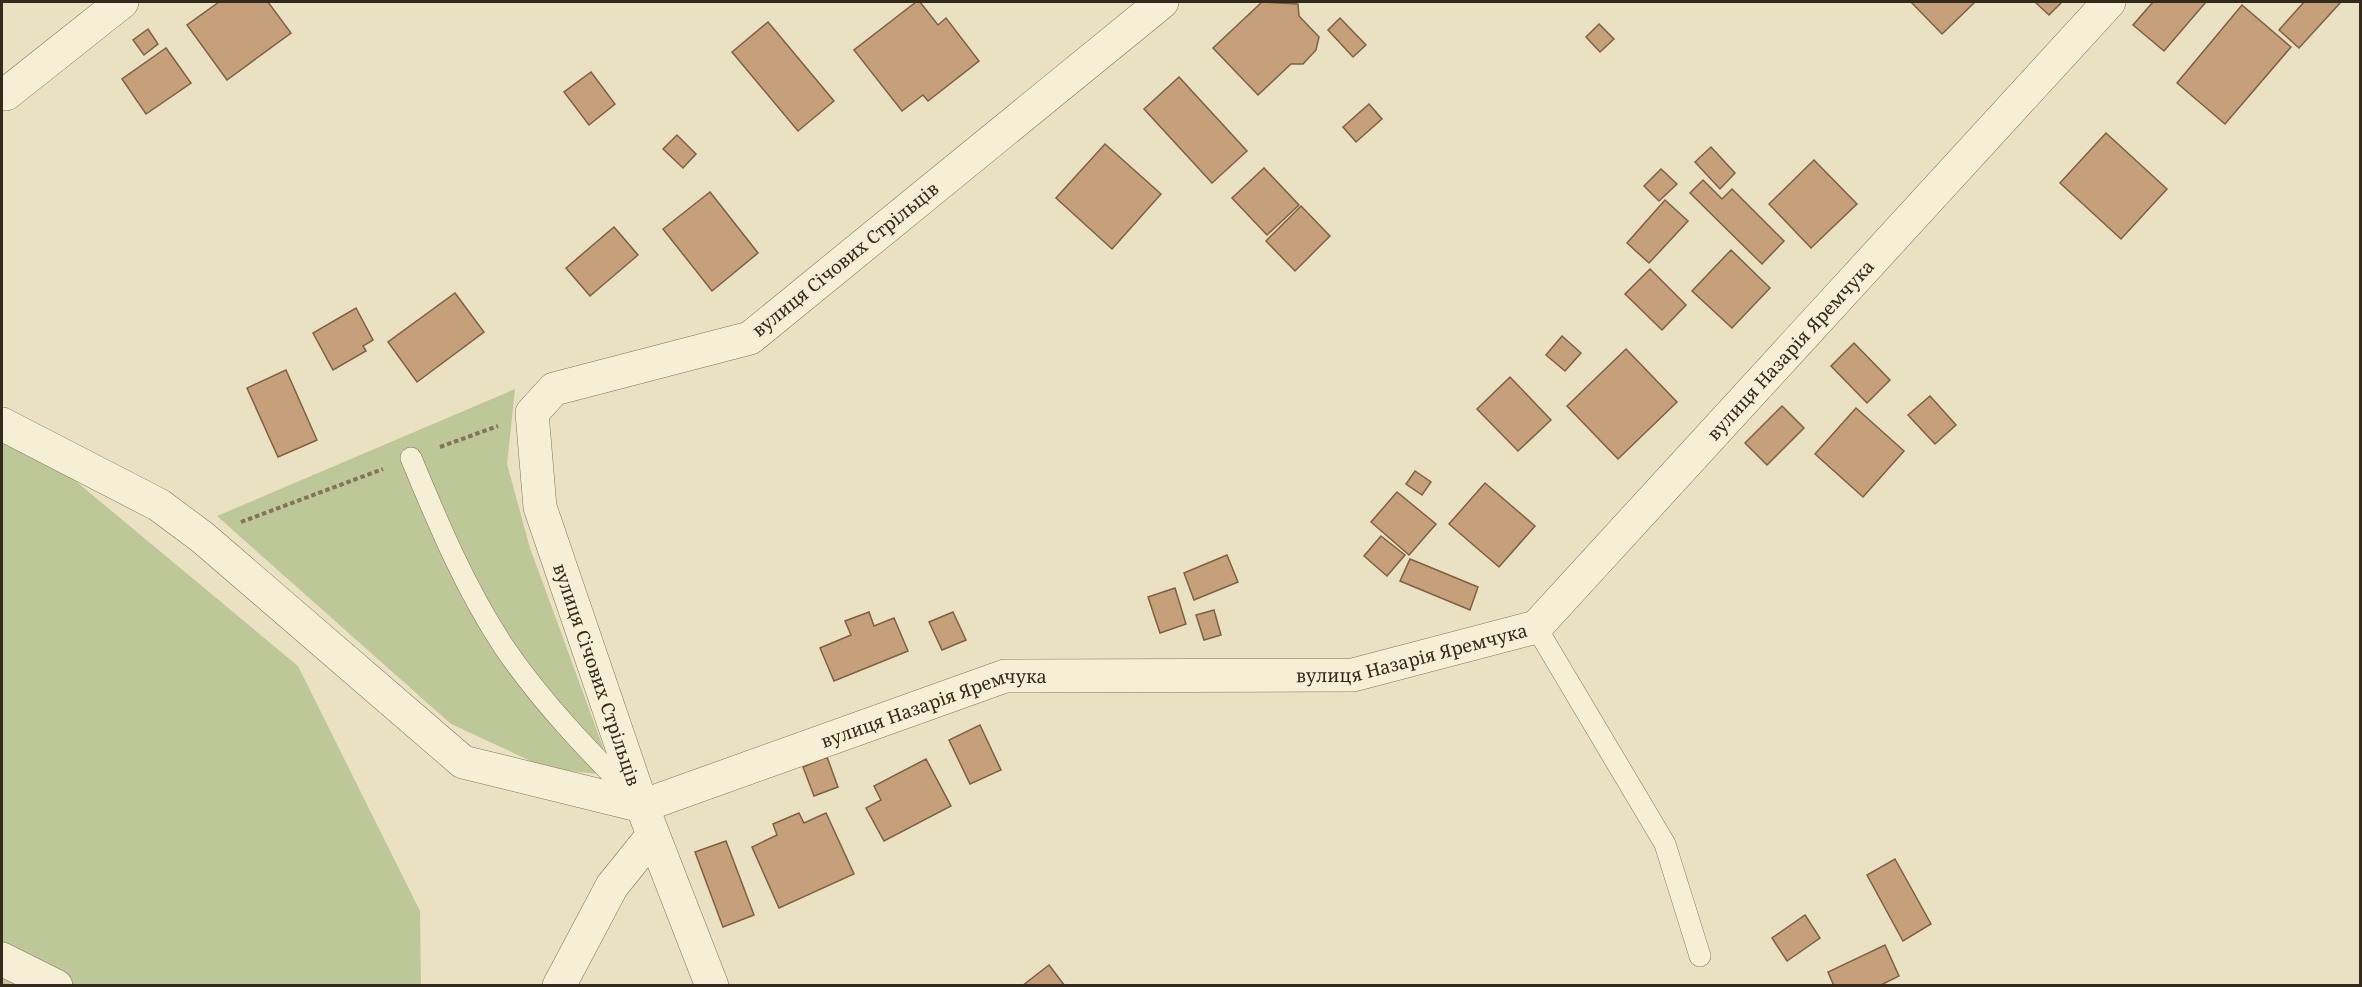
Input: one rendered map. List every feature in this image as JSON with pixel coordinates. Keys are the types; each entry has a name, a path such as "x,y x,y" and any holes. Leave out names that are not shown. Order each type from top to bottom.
{"street":[{"path":"6,94 122,2"},
{"name":"вулиця Січових Стрільців","path":"712,986 648,820 540,507 532,413 554,388 750,338 1162,2"},
{"name":"вулиця Назарія Яремчука","path":"648,820 1005,676 1353,675 1536,627 2109,2"},
{"path":"2,423 159,505 202,537 463,762 648,820 559,986"},
{"path":"2,959 56,986"}],"lane":[{"path":"411,458 452,556 504,647 569,731 648,820"},
{"path":"1536,627 1665,844 1700,956"}],"path":[{"path":"202,537 532,413"}],"green space":[{"path":"515,389 507,464 530,548 607,758 598,774 548,769 451,724 217,516"},
{"path":"2,408 19,434 298,666 420,911 421,985 2,985"}],"building":[{"path":"219,2 268,2 291,33 227,80 187,25"},
{"path":"916,2 920,2 938,25 946,18 979,61 928,101 923,95 902,111 854,50"},
{"path":"1262,2 1298,4 1299,16 1319,37 1316,50 1303,64 1291,64 1258,95 1213,48"},
{"path":"1911,2 1975,2 1942,34"},
{"path":"2035,2 2062,2 2049,15"},
{"path":"2153,2 2206,2 2164,51 2133,25"},
{"path":"2304,2 2341,2 2299,48 2279,30"},
{"path":"2242,5 2291,47 2225,124 2177,83"},
{"path":"1340,18 1366,45 1353,57 1328,30"},
{"path":"768,22 834,101 798,131 732,52"},
{"path":"1599,24 1614,39 1600,52 1586,37"},
{"path":"148,29 158,44 144,55 133,40"},
{"path":"166,48 191,83 146,114 122,79"},
{"path":"591,72 615,104 589,125 564,92"},
{"path":"1179,77 1247,151 1212,183 1144,109"},
{"path":"1369,104 1382,119 1356,142 1343,127"},
{"path":"2106,133 2167,189 2121,239 2060,183"},
{"path":"677,135 696,154 683,168 663,149"},
{"path":"1105,144 1161,194 1112,249 1056,198"},
{"path":"1711,147 1735,173 1720,189 1695,162"},
{"path":"1814,160 1857,204 1811,248 1769,204"},
{"path":"1264,168 1299,205 1267,235 1232,198"},
{"path":"1661,169 1677,184 1659,201 1644,186"},
{"path":"1703,180 1722,199 1732,189 1784,241 1762,264 1690,193"},
{"path":"710,192 758,253 712,291 663,229"},
{"path":"1665,200 1688,221 1649,263 1627,243"},
{"path":"1301,206 1330,236 1295,271 1266,241"},
{"path":"614,227 638,255 590,296 566,268"},
{"path":"1731,250 1770,288 1732,328 1692,291"},
{"path":"1650,269 1686,305 1662,330 1625,294"},
{"path":"455,293 484,332 417,382 388,342"},
{"path":"356,308 373,340 363,346 366,351 333,370 313,333"},
{"path":"1562,336 1581,353 1565,371 1546,355"},
{"path":"1854,343 1890,380 1867,403 1831,366"},
{"path":"1626,349 1677,402 1618,459 1567,406"},
{"path":"286,370 317,440 278,457 247,388"},
{"path":"1510,377 1551,420 1518,451 1477,409"},
{"path":"1930,396 1956,425 1935,444 1908,415"},
{"path":"1782,406 1804,428 1767,465 1745,443"},
{"path":"1856,408 1904,451 1863,497 1815,454"},
{"path":"1415,471 1431,482 1422,495 1406,484"},
{"path":"1485,483 1535,526 1499,567 1449,524"},
{"path":"1397,492 1436,524 1409,555 1371,522"},
{"path":"1381,536 1405,555 1387,576 1364,556"},
{"path":"1227,555 1238,582 1194,600 1184,573"},
{"path":"1410,559 1478,587 1470,610 1400,581"},
{"path":"1175,588 1186,624 1160,633 1148,597"},
{"path":"1214,610 1221,635 1204,640 1196,615"},
{"path":"869,612 874,626 894,618 908,651 834,681 820,648 851,635 845,621"},
{"path":"953,612 966,640 942,650 929,622"},
{"path":"980,725 1001,770 970,784 949,740"},
{"path":"827,757 838,787 814,796 803,767"},
{"path":"926,759 951,806 884,841 866,808 881,800 874,786"},
{"path":"799,813 804,823 826,813 854,874 779,908 752,847 777,835 773,824"},
{"path":"726,841 754,915 723,927 695,852"},
{"path":"1895,859 1931,924 1903,941 1867,875"},
{"path":"1805,915 1820,938 1787,961 1772,938"},
{"path":"1885,945 1899,976 1879,986 1834,986 1828,972"},
{"path":"1049,965 1065,986 1022,986"}]}
